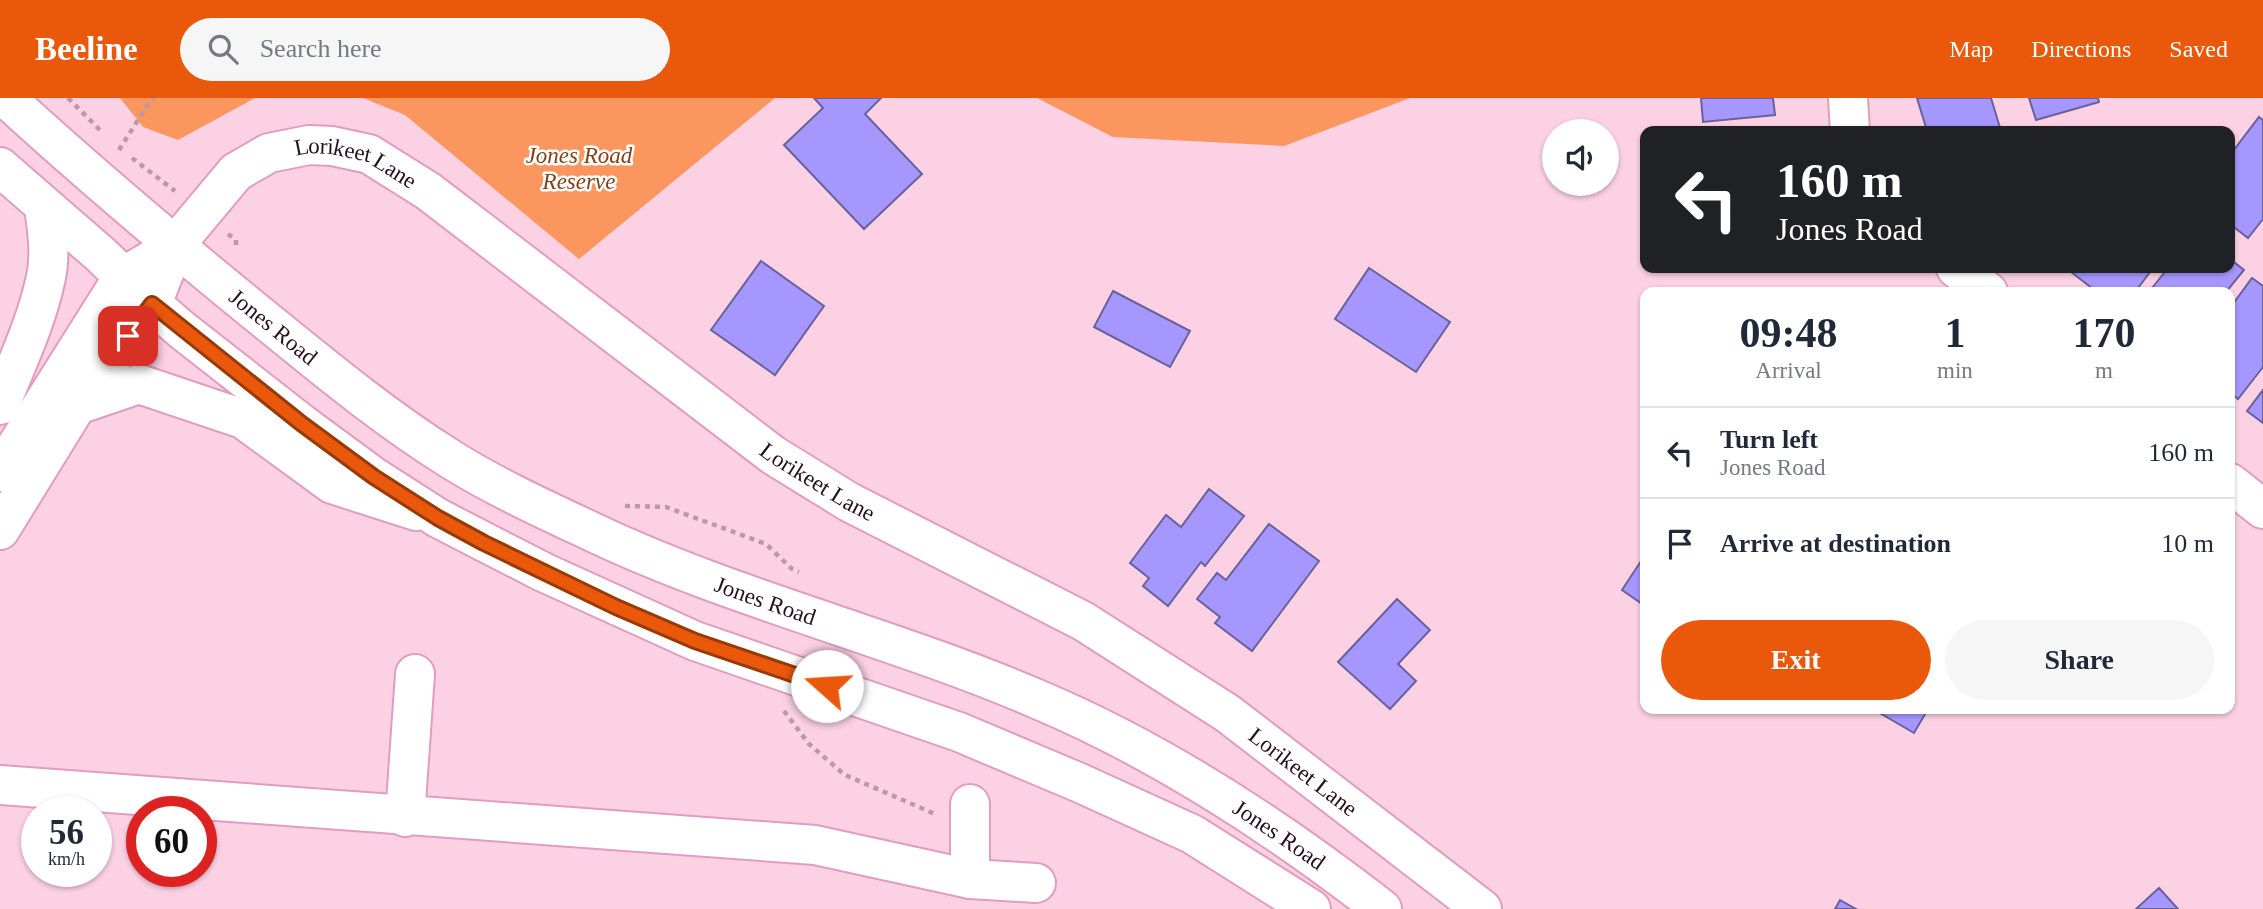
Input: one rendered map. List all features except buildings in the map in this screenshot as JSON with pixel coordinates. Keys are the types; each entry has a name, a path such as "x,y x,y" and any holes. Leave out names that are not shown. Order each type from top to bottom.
{"street":[{"name":"Jones Road","path":"6,98 113,194 370,406 456,462 584,529 706,579 1038,699 1150,754 1245,811 1382,909"},
{"path":"1848,98 1850,126"},
{"name":"Lorikeet Lane","path":"175,244 236,172 269,153 309,145 332,146 369,154 428,191 773,455 849,502 1083,621 1227,713 1482,909"},
{"name":"Jones Road","path":"0,167 100,254 152,304 302,424 374,477 438,518 543,572 695,641 959,732 1080,783 1192,834 1311,909"},
{"path":"0,405 31,328 47,275 48,241 44,207"},
{"path":"0,472 123,277 175,244"},
{"path":"0,530 77,405 152,304 175,244"},
{"path":"1963,273 1981,287"},
{"path":"77,405 139,384 243,419 332,484 438,518"},
{"path":"2235,487 2263,509"},
{"path":"405,817 415,674"},
{"path":"0,786 815,845 970,879 1036,883"},
{"path":"969,815 970,879"}],"path":[{"path":"68,98 119,150 236,240 236,252"},
{"path":"119,150 150,101 155,98"},
{"path":"622,506 666,507 766,544 792,569 810,577"},
{"path":"778,703 809,744 845,775 898,800 969,815"}],"green space":[{"path":"120,98 255,98 178,140 143,127"},
{"name":"Jones Road Reserve","path":"363,98 775,98 579,259 405,115"},
{"path":"1037,98 1410,98 1284,146 1113,137"}],"route":[{"path":"128,336 152,304 302,424 374,477 438,518 616,607 695,641 827,686"}]}
